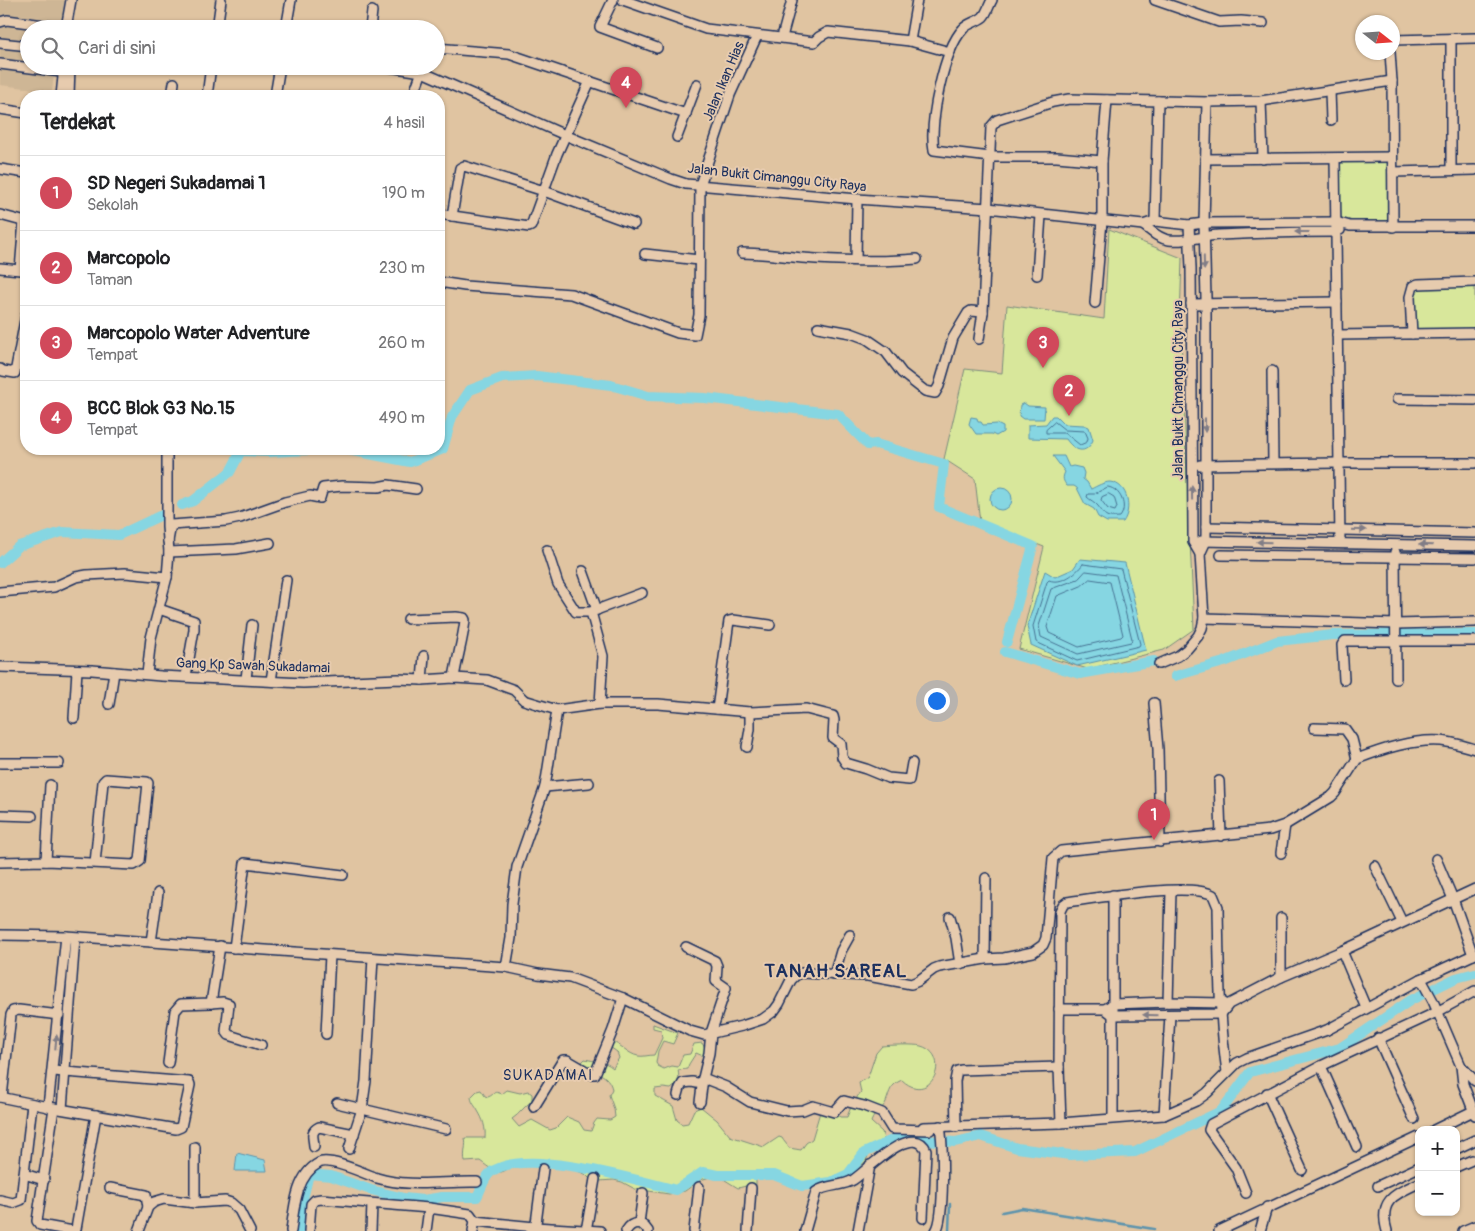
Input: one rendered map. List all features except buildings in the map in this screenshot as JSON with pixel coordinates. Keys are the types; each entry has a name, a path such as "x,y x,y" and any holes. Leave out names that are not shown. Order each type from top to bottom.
{"street":[{"path":"70,20 71,0"},
{"path":"218,20 221,0"},
{"path":"288,20 291,0"},
{"path":"613,0 600,27 657,48"},
{"path":"623,0 706,29 757,36"},
{"path":"782,37 792,0"},
{"path":"910,41 916,0"},
{"path":"992,0 985,15 961,31 950,52 935,106 933,148 939,151 990,157 1057,157 1102,161"},
{"path":"1155,0 1219,22 1263,23"},
{"path":"371,20 372,11"},
{"path":"0,22 7,20 20,22"},
{"name":"Jalan Ikan Hias","path":"445,283 571,294 678,333 695,336 699,315 700,185 730,96 757,36 782,37 814,42 828,32 910,41 950,52"},
{"path":"1400,40 1475,38"},
{"path":"1451,39 1451,170"},
{"path":"0,42 20,45"},
{"path":"445,49 509,54 686,114"},
{"path":"1391,60 1393,227"},
{"path":"0,64 20,65"},
{"path":"62,90 66,75"},
{"path":"67,75 68,90"},
{"path":"208,90 210,75"},
{"path":"276,90 278,75"},
{"path":"415,90 421,75"},
{"name":"Jalan Bukit Cimanggu City Raya","path":"436,75 565,135 686,184 857,200 988,208 1102,221 1143,224 1155,221 1189,225 1204,223 1206,541"},
{"path":"445,215 529,228 565,135 590,81"},
{"path":"979,339 983,312 991,127 997,120 1052,102 1069,99 1207,102 1261,101 1392,81"},
{"path":"173,90 174,83"},
{"path":"677,137 696,84"},
{"path":"1330,91 1331,120"},
{"path":"1096,303 1102,221 1102,161 1107,100"},
{"path":"1155,221 1158,101"},
{"path":"1261,101 1264,158"},
{"path":"1207,102 1204,159 1204,223 1336,222 1350,226 1475,226"},
{"path":"0,110 20,112"},
{"path":"1204,159 1392,157"},
{"path":"1336,158 1340,543"},
{"path":"452,216 460,168 464,166 544,191 634,224"},
{"path":"0,169 20,171"},
{"path":"1392,172 1475,170"},
{"path":"856,260 857,200"},
{"path":"1037,275 1042,215"},
{"path":"0,216 20,220"},
{"path":"1143,224 1156,236 1168,240 1190,240 1204,237 1281,232 1336,232 1350,226"},
{"name":"Jalan Bukit Cimanggu City Raya","path":"1189,225 1193,542"},
{"path":"742,253 775,254 815,259 917,259"},
{"path":"645,254 699,260"},
{"path":"0,268 20,271"},
{"path":"1412,334 1410,297 1413,286 1418,284 1475,282"},
{"path":"1191,304 1337,302"},
{"path":"818,328 851,333 868,339 886,352 902,373 925,391 935,393 939,386 953,338 968,313 971,311 983,312"},
{"path":"1337,335 1475,333"},
{"path":"0,369 15,373 20,347"},
{"path":"1272,371 1273,463"},
{"path":"1397,399 1475,400"},
{"path":"147,674 151,638 167,577 169,552 166,502 167,455"},
{"path":"1192,465 1338,462 1475,463"},
{"path":"168,541 171,525 226,521 240,518 284,502 310,496 320,498 323,488 342,486 378,487 388,484 416,489"},
{"path":"1206,528 1340,529 1475,534"},
{"path":"1200,554 1206,541"},
{"path":"1159,664 1178,656 1193,643 1202,628 1204,618 1200,554 1193,542 1475,546"},
{"path":"169,552 236,549 270,543"},
{"path":"1395,545 1396,679"},
{"path":"547,550 558,584 576,612 594,611 642,593"},
{"path":"1221,555 1475,558"},
{"path":"584,571 603,656 600,704"},
{"path":"0,592 54,587 76,577 87,575 125,573 167,577"},
{"path":"271,681 286,580"},
{"path":"159,609 194,621 186,676"},
{"path":"408,619 464,618 463,636 454,678"},
{"path":"1204,618 1396,626 1475,622"},
{"path":"717,709 729,621 770,625"},
{"path":"246,679 252,625"},
{"path":"1344,680 1343,642 1345,641 1475,641"},
{"path":"422,680 424,656"},
{"name":"Gang Kp Sawah Sukadamai","path":"0,668 77,670 303,683 454,678 487,680 514,690 524,700 557,710"},
{"path":"74,718 77,670"},
{"path":"109,704 114,672"},
{"path":"1154,703 1158,749 1160,842"},
{"path":"506,967 511,938 512,904 517,867 545,787 557,710 600,704 658,704 750,712 806,709 833,716 832,736 841,744 846,763 882,776 909,780 912,763"},
{"path":"747,747 750,712"},
{"path":"1314,728 1345,729 1352,739 1357,759"},
{"path":"0,935 71,937 220,946 330,956 506,967 570,978 623,998 690,1031 704,1035 763,1019 774,1010 795,976 801,974 868,976 911,984 934,969 1033,952 1043,945 1046,938 1052,863 1056,854 1061,851 1270,830 1285,825 1335,793 1357,759 1410,743 1432,741 1451,743 1475,749"},
{"path":"0,764 59,763"},
{"path":"0,862 46,861 134,865 140,861 147,782 106,779 103,782 95,863"},
{"path":"1218,782 1219,836"},
{"path":"545,787 589,783"},
{"path":"46,861 50,785"},
{"path":"0,815 32,816"},
{"path":"1282,853 1285,825"},
{"path":"678,1095 683,1084 702,1081 726,1087 750,1102 787,1110 803,1110 813,1106 834,1112 844,1101 882,1113 892,1129 941,1129 1061,1123 1164,1115 1182,1109 1201,1098 1237,1063 1327,1030 1366,1008 1423,982 1474,954 1436,858"},
{"path":"234,948 244,863 343,875"},
{"path":"1375,866 1402,922"},
{"path":"985,959 986,878"},
{"path":"1110,1009 1168,1002 1225,1003 1475,889"},
{"path":"1168,1002 1170,891"},
{"path":"1061,1123 1059,1067 1060,911 1067,902 1113,895 1170,891 1208,893 1216,900 1225,1003 1221,1014 1227,1072"},
{"path":"151,942 158,893"},
{"path":"1113,895 1110,1009 1113,1118"},
{"path":"950,916 960,964"},
{"path":"1281,918 1281,977"},
{"path":"834,975 841,951 850,935"},
{"path":"55,1108 53,1071 60,1000 71,937"},
{"path":"71,937 70,1001 65,1073 55,1108 38,1224 73,1231 76,1229 96,1115"},
{"path":"211,1003 220,946"},
{"path":"686,947 715,961 717,966 717,982 726,986 726,991 711,1033 700,1102"},
{"path":"1342,951 1366,1008"},
{"path":"326,1034 330,956"},
{"path":"349,1149 362,1109 366,1081 373,958"},
{"path":"1423,982 1460,1066 1463,1084 1474,1112 1443,1126"},
{"path":"1246,1193 1236,1168 1209,1130 1211,1124 1321,1066 1437,1012 1475,991"},
{"path":"534,1107 563,1060 567,1060 591,1074 595,1074 613,1030 623,998"},
{"path":"60,1000 70,1001"},
{"path":"168,1063 175,1012 181,1004 223,1002 229,1004 226,1030 229,1035 260,1045"},
{"path":"1059,1009 1110,1009 1170,1015 1221,1014"},
{"path":"53,1071 186,1081 190,1084 181,1127 176,1129 1,1097 10,1015 13,1011 19,1010 59,1015"},
{"path":"1164,1115 1170,1015"},
{"path":"1378,1038 1414,1119"},
{"path":"1321,1066 1357,1147"},
{"path":"1460,1066 1475,1081"},
{"path":"956,1127 955,1081 957,1071 1059,1067"},
{"path":"1268,1093 1302,1170"},
{"path":"337,1103 446,1129"},
{"path":"0,1200 13,1203 21,1200 32,1104"},
{"path":"314,1147 312,1134 319,1127 354,1134"},
{"path":"923,1127 941,1129"},
{"path":"936,1231 941,1215 941,1129"},
{"path":"1219,1231 1415,1139"},
{"path":"1460,1147 1475,1140"},
{"path":"805,1231 816,1192 821,1188 852,1181 884,1154 902,1145 916,1142 924,1146 926,1150 923,1218"},
{"path":"195,1147 195,1203"},
{"path":"1460,1165 1472,1160"},
{"path":"291,1231 301,1180 310,1168 319,1162 325,1161 380,1179 398,1182 431,1184 477,1182"},
{"path":"858,1231 870,1165"},
{"path":"1378,1186 1415,1169"},
{"path":"535,1229 543,1170"},
{"path":"24,1174 44,1180"},
{"path":"586,1230 595,1179"},
{"path":"1387,1231 1386,1211 1391,1198 1395,1194 1415,1185"},
{"path":"694,1231 699,1186"},
{"path":"110,1188 146,1194 148,1207 139,1231"},
{"path":"748,1231 751,1188"},
{"path":"639,1223 643,1193"},
{"path":"148,1207 154,1202 164,1199 195,1203 224,1201 231,1203 239,1210 250,1231"},
{"path":"309,1231 311,1204 314,1200 321,1199 429,1208 470,1214 475,1221 474,1231"},
{"path":"371,1231 372,1204"},
{"path":"1260,1231 1267,1207"},
{"path":"426,1231 429,1208"},
{"path":"475,1221 535,1229 600,1231"},
{"path":"626,1231 632,1224 639,1223 645,1226 648,1231"},
{"path":"1463,1231 1475,1226"}],"shaded area":[{"path":"0,0 65,0 62,20 20,20 20,75 54,75 52,90 0,85"}],"green space":[{"path":"1388,160 1389,221 1341,221 1339,162"},
{"path":"1109,229 1182,258 1180,319 1194,629 1164,650 1088,669 1019,649 1044,547 980,522 975,479 944,459 965,369 1002,373 1007,305 1104,319"},
{"path":"1475,286 1475,329 1415,330 1415,288"},
{"path":"653,1024 678,1033 673,1044 663,1041 658,1051 656,1063 664,1069 672,1066 678,1067 683,1055 690,1054 694,1044 702,1043 706,1050 703,1056 696,1053 687,1069 678,1070 679,1079 671,1089 655,1089 655,1096 673,1106 677,1120 682,1124 688,1123 694,1110 701,1107 717,1120 730,1136 764,1147 779,1137 782,1138 789,1148 801,1150 812,1139 820,1112 834,1112 840,1117 847,1117 851,1107 857,1105 857,1097 861,1092 859,1083 868,1077 876,1053 882,1046 921,1046 931,1051 936,1059 937,1068 929,1083 922,1087 912,1087 902,1080 893,1086 885,1104 871,1122 882,1132 884,1139 878,1145 871,1147 866,1161 855,1171 840,1179 817,1187 794,1186 782,1175 763,1173 756,1177 756,1194 746,1186 738,1188 717,1175 700,1180 685,1191 669,1194 635,1189 614,1180 599,1181 590,1179 585,1174 556,1163 548,1163 540,1168 518,1160 507,1169 499,1172 480,1161 465,1162 465,1138 485,1138 483,1120 471,1097 477,1091 481,1090 488,1097 495,1092 502,1094 507,1090 520,1093 528,1091 532,1094 532,1101 512,1119 519,1127 532,1120 550,1130 556,1128 567,1117 579,1122 584,1130 591,1131 597,1119 610,1120 615,1117 609,1095 612,1089 608,1080 601,1074 582,1068 582,1062 585,1059 600,1062 613,1068 619,1058 617,1052 610,1047 612,1042 634,1055 654,1055 662,1038 661,1030 653,1028"}],"water":[{"path":"1024,403 1028,406 1045,407 1044,419 1023,419 1019,416 1020,405"},
{"path":"1052,416 1056,416 1064,424 1089,427 1093,440 1090,445 1080,450 1076,449 1066,439 1028,438 1028,425 1046,424"},
{"path":"971,417 977,418 978,422 981,422 983,425 997,424 1003,427 1003,432 996,436 992,434 976,434 969,424"},
{"path":"1053,456 1064,456 1069,467 1082,468 1084,473 1083,479 1091,489 1110,482 1121,487 1125,492 1128,505 1123,522 1107,522 1098,517 1094,509 1085,504 1077,488 1067,486 1063,478 1065,472"},
{"path":"1001,488 1009,491 1012,499 1009,507 1001,510 993,507 990,499 993,491"},
{"path":"1080,559 1125,563 1146,650 1077,666 1031,645 1027,626 1045,571 1055,577 1073,569"},
{"path":"237,1153 265,1160 267,1171 235,1171"}],"waterway":[{"path":"445,442 452,417 470,390 502,378 537,376 611,385 648,396 705,398 838,414 868,445 876,444 944,464 939,507 1033,546 1007,642"},
{"path":"182,505 193,501 230,472 239,455"},
{"path":"374,455 410,462 428,455"},
{"path":"0,563 19,546 62,532 119,535 168,512"},
{"path":"1175,676 1224,662 1277,641 1333,635 1475,634"},
{"path":"1005,652 1080,674 1154,661"},
{"path":"299,1231 299,1215 309,1174 331,1176 371,1190 404,1198 423,1200 442,1197 477,1197 490,1173 505,1166 527,1163 552,1164 609,1173 676,1190 703,1172 717,1175 774,1175 802,1186 831,1182 848,1174 864,1153 892,1140 955,1142 981,1136 1017,1148 1070,1155 1135,1152 1221,1111 1250,1072 1340,1048 1411,1000 1456,978 1475,973"},
{"path":"949,1231 950,1204"},
{"path":"1002,1212 1022,1208 1154,1229"}],"place":[{"name":"BCC Blok G3 No.15","path":"626,108"},
{"name":"Marcopolo Water Adventure","path":"1043,368"},
{"name":"Marcopolo","path":"1069,416"},
{"name":"SD Negeri Sukadamai 1","path":"1154,840"}],"district":[{"name":"TANAH SAREAL","path":"836,970"},
{"name":"SUKADAMAI","path":"548,1075"}]}
